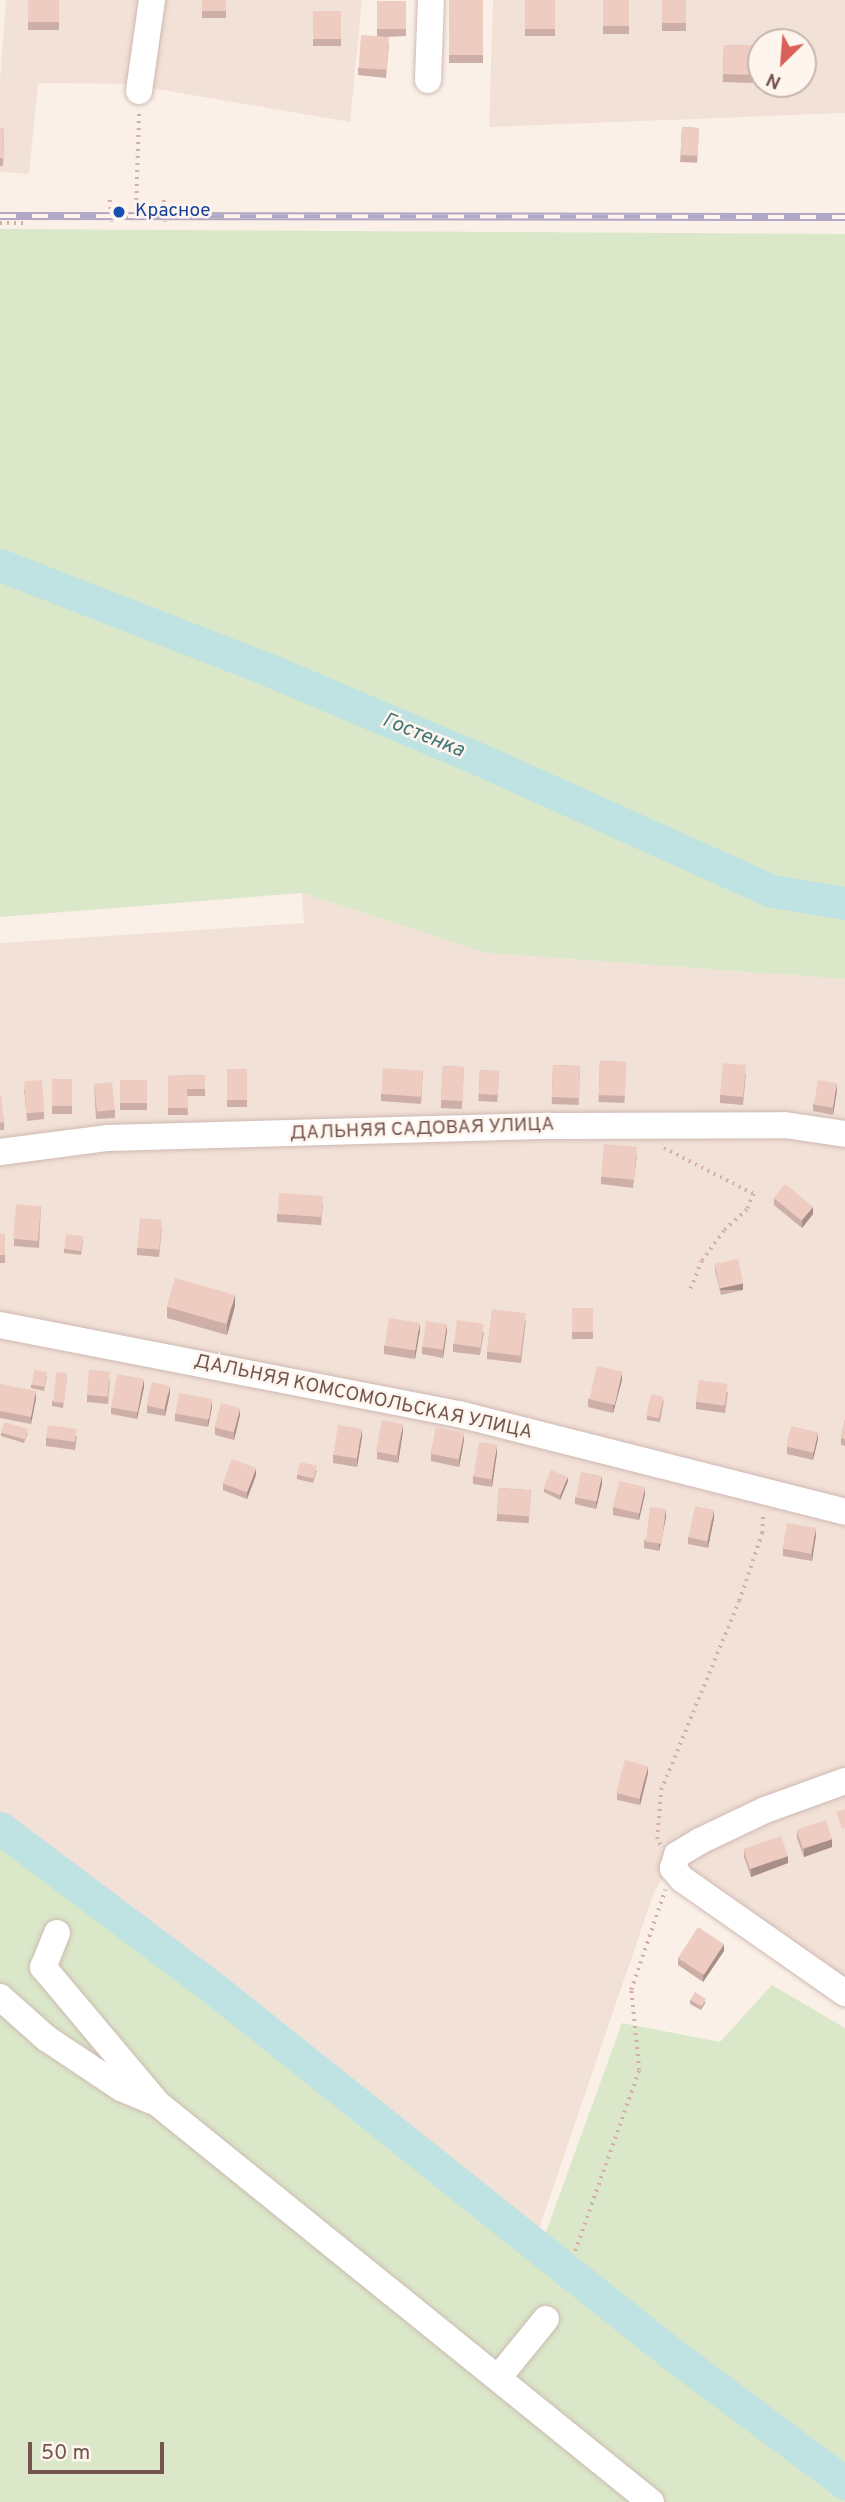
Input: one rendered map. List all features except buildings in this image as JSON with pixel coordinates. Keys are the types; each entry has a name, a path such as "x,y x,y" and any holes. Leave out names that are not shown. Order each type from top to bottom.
{"street":[{"path":"139,91 152,0"},
{"path":"428,80 431,0"},
{"name":"ДАЛЬНЯЯ САДОВАЯ УЛИЦА","path":"0,1152 108,1138 549,1126 785,1125 845,1135"},
{"name":"ДАЛЬНЯЯ КОМСОМОЛЬСКАЯ УЛИЦА","path":"0,1325 459,1414 845,1513"},
{"path":"845,1781 765,1810 677,1855 673,1868 682,1879 845,1993"},
{"path":"57,1933 46,1953 43,1967 157,2103 651,2502"},
{"path":"0,1997 46,2038 110,2081 157,2103"},
{"path":"498,2378 546,2319"}],"path":[{"path":"136,200 139,91"},
{"path":"110,200 112,222"},
{"path":"164,200 165,222"},
{"path":"0,223 26,223"},
{"path":"657,1144 754,1194 747,1210 724,1231 702,1261 689,1293"}],"shaded area":[{"path":"6,0 362,0 350,122 128,84 38,83 29,174 0,172 0,80"},
{"path":"493,0 845,0 845,113 489,127"},
{"path":"302,893 486,953 845,979 845,1993 675,1858 654,1892 539,2229 0,1826 0,943 304,923"}],"green space":[{"path":"0,229 845,234 845,979 486,953 302,893 0,917"},
{"path":"0,1836 543,2240 622,2023 720,2042 772,1985 845,2028 845,2502 0,2502"}],"waterway":[{"name":"Гостенка","path":"0,565 274,672 479,759 772,891 845,903"},
{"path":"0,1828 217,1991 672,2354 845,2483"}],"railway":[{"path":"0,216 845,217"}],"place":[{"name":"Красное","path":"119,212"}]}
